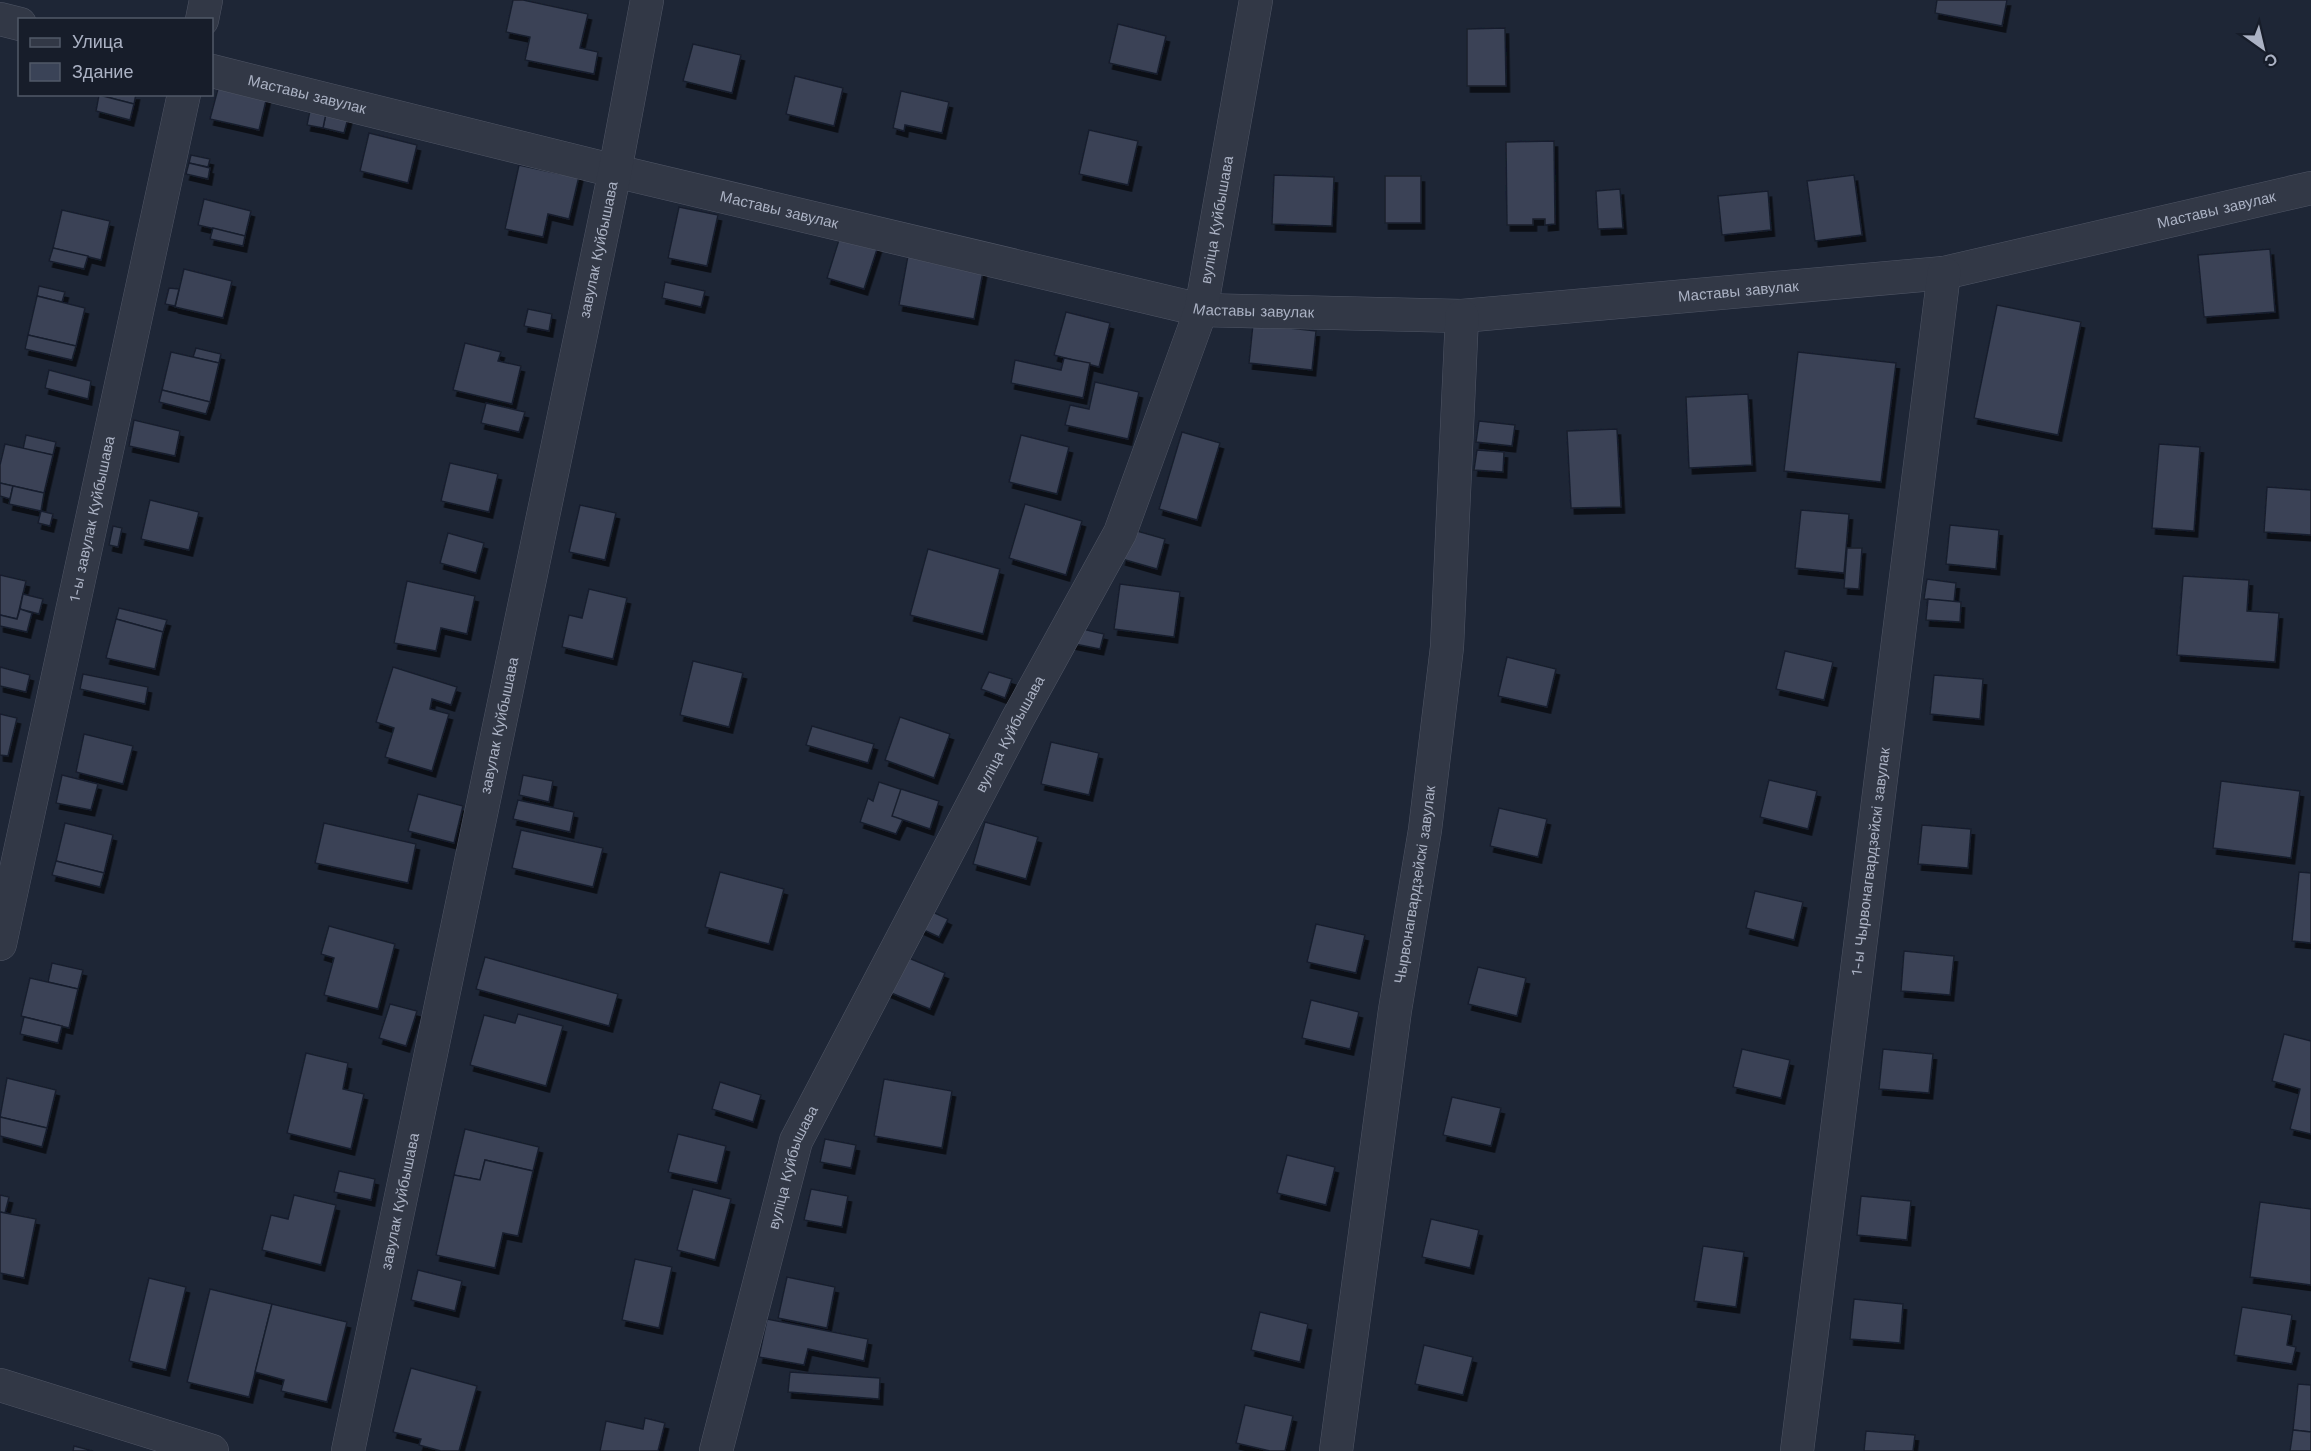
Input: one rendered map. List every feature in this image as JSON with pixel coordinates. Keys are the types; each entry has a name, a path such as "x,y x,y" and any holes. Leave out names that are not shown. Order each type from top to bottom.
{"street":[{"path":"202,18 206,0"},
{"name":"завулак Куйбышава","path":"348,1451 615,171 647,0"},
{"name":"вуліца Куйбышава","path":"716,1451 796,1141 1017,720 1120,532 1202,310 1256,0"},
{"path":"0,19 18,24"},
{"name":"Маставы завулак","path":"213,71 615,171 1202,310 1462,316 1944,273 2311,188"},
{"name":"1-ы завулак Куйбышава","path":"0,944 184,96"},
{"name":"1-ы Чырвонагвардзейскі завулак","path":"1797,1451 1944,273"},
{"name":"Чырвонагвардзейскі завулак","path":"1336,1451 1395,1010 1425,830 1447,647 1462,316"},
{"path":"0,1385 212,1451"}],"building":[{"path":"513,0 523,0 588,14 580,48 598,52 594,74 525,60 530,37 506,32"},
{"path":"1937,0 2007,0 2002,26 1935,13"},
{"path":"1118,24 1166,36 1157,74 1109,63"},
{"path":"1505,28 1506,86 1467,86 1467,29"},
{"path":"693,44 741,55 732,93 683,81"},
{"path":"795,76 843,88 834,126 786,114"},
{"path":"220,81 268,92 259,130 210,119"},
{"path":"901,91 949,102 942,133 905,125 904,131 893,128"},
{"path":"99,96 134,104 130,120 96,111"},
{"path":"103,96 136,96 134,104"},
{"path":"329,98 352,104 344,133 323,128"},
{"path":"312,101 328,104 323,128 307,125"},
{"path":"1089,130 1138,141 1128,185 1079,174"},
{"path":"369,133 417,145 408,183 360,171"},
{"path":"1554,141 1555,224 1545,225 1545,219 1533,219 1533,225 1507,225 1506,142"},
{"path":"191,155 210,159 208,167 189,163"},
{"path":"189,163 210,168 208,179 186,174"},
{"path":"519,165 560,174 580,172 569,219 548,214 543,237 505,229"},
{"path":"1274,175 1334,177 1332,226 1272,224"},
{"path":"1854,175 1862,235 1815,241 1807,181"},
{"path":"1385,176 1421,176 1421,223 1385,223"},
{"path":"1620,189 1623,228 1598,229 1596,191"},
{"path":"1768,191 1771,230 1722,235 1718,196"},
{"path":"204,199 251,211 245,236 198,225"},
{"path":"679,207 718,215 707,266 668,258"},
{"path":"62,210 110,221 101,260 53,248"},
{"path":"844,224 881,237 864,289 827,278"},
{"path":"213,228 245,236 243,246 210,239"},
{"path":"53,248 88,256 84,269 49,261"},
{"path":"2270,249 2275,312 2204,317 2198,255"},
{"path":"909,250 986,256 974,319 899,305"},
{"path":"184,269 232,281 223,318 175,307"},
{"path":"665,282 705,291 701,307 662,298"},
{"path":"39,286 65,292 62,302 37,296"},
{"path":"169,288 179,289 175,306 165,304"},
{"path":"37,296 85,308 76,346 28,335"},
{"path":"1997,305 2081,322 2058,435 1974,418"},
{"path":"528,309 552,314 549,331 524,326"},
{"path":"1066,312 1110,323 1099,367 1054,355"},
{"path":"1253,324 1316,331 1312,370 1249,363"},
{"path":"28,335 76,346 72,360 25,349"},
{"path":"465,343 501,352 498,361 521,366 512,404 453,390"},
{"path":"196,348 221,354 219,363 193,357"},
{"path":"171,352 219,363 210,402 162,390"},
{"path":"1798,352 1896,363 1881,482 1784,471"},
{"path":"1064,358 1090,363 1083,398 1011,383 1015,360 1061,370"},
{"path":"49,370 91,381 88,399 45,388"},
{"path":"1095,382 1139,392 1128,439 1065,425 1070,405 1089,409"},
{"path":"162,390 210,402 206,414 159,402"},
{"path":"1748,394 1752,465 1689,468 1686,397"},
{"path":"486,403 525,412 519,432 481,423"},
{"path":"134,420 180,431 175,456 129,446"},
{"path":"1479,421 1515,425 1512,446 1476,442"},
{"path":"1617,429 1621,507 1571,508 1567,431"},
{"path":"1182,432 1220,443 1197,520 1159,509"},
{"path":"26,435 56,442 53,455 23,449"},
{"path":"1021,435 1069,447 1057,494 1009,482"},
{"path":"5,444 53,455 44,493 0,483 0,465"},
{"path":"2159,444 2200,447 2194,531 2152,528"},
{"path":"1477,450 1504,452 1503,472 1474,470"},
{"path":"450,463 498,474 489,512 441,501"},
{"path":"0,483 13,486 10,499 0,496"},
{"path":"13,486 44,493 41,511 9,504"},
{"path":"2267,487 2311,490 2311,535 2264,532"},
{"path":"150,500 199,512 189,550 141,539"},
{"path":"1025,504 1082,521 1066,575 1009,558"},
{"path":"580,505 616,513 605,560 569,552"},
{"path":"1801,510 1849,514 1844,573 1795,568"},
{"path":"41,511 53,514 50,526 38,523"},
{"path":"1950,525 1999,530 1996,569 1946,564"},
{"path":"113,526 122,528 118,547 109,545"},
{"path":"1130,529 1165,539 1157,569 1122,559"},
{"path":"448,533 484,543 476,573 440,563"},
{"path":"1847,548 1862,548 1859,589 1844,588"},
{"path":"928,549 1000,569 983,634 910,615"},
{"path":"0,575 26,581 17,619 0,615"},
{"path":"2183,576 2249,580 2247,611 2279,613 2275,662 2177,655"},
{"path":"1927,579 1956,583 1954,602 1924,599"},
{"path":"407,581 475,596 467,634 441,628 436,651 394,643"},
{"path":"1120,584 1180,592 1174,637 1114,629"},
{"path":"589,589 627,598 613,659 562,647 569,615 582,618"},
{"path":"23,594 43,599 39,614 20,609"},
{"path":"1928,599 1961,602 1960,622 1926,620"},
{"path":"119,608 167,620 163,632 116,619"},
{"path":"20,609 32,613 27,632 0,626 0,615 17,619"},
{"path":"116,619 163,632 155,669 106,658"},
{"path":"1074,627 1104,634 1100,649 1070,643"},
{"path":"1785,651 1833,662 1824,700 1776,689"},
{"path":"1507,657 1556,669 1547,707 1498,696"},
{"path":"693,661 743,673 729,727 680,715"},
{"path":"0,667 30,675 26,692 0,686"},
{"path":"393,667 457,687 451,705 432,699 430,709 449,714 432,771 385,757 394,728 376,722"},
{"path":"989,672 1012,679 1005,698 981,689"},
{"path":"83,674 148,687 145,704 80,689"},
{"path":"1934,675 1983,679 1980,719 1930,714"},
{"path":"0,714 17,718 8,756 0,755"},
{"path":"900,717 950,734 934,778 885,760"},
{"path":"812,726 874,744 868,763 806,745"},
{"path":"84,734 133,746 123,784 76,772"},
{"path":"1051,742 1099,753 1089,795 1041,784"},
{"path":"62,775 98,784 91,810 56,803"},
{"path":"523,775 553,781 549,802 519,795"},
{"path":"1769,780 1817,791 1808,829 1760,817"},
{"path":"2221,781 2300,791 2291,858 2213,848"},
{"path":"879,782 915,794 896,834 860,822 868,798 873,801"},
{"path":"901,789 939,801 930,829 892,816"},
{"path":"418,794 463,806 454,843 408,831"},
{"path":"518,800 574,812 570,832 513,819"},
{"path":"1499,808 1547,819 1538,857 1490,846"},
{"path":"985,822 1038,837 1026,879 973,864"},
{"path":"65,823 113,835 104,873 56,861"},
{"path":"324,823 416,844 408,883 315,863"},
{"path":"1922,825 1971,829 1968,868 1918,864"},
{"path":"521,830 603,848 593,887 512,868"},
{"path":"56,861 104,873 100,887 52,875"},
{"path":"720,872 784,889 769,944 705,927"},
{"path":"2299,872 2311,873 2311,943 2292,941"},
{"path":"1755,891 1803,902 1794,940 1746,928"},
{"path":"924,908 948,919 939,937 915,926"},
{"path":"1316,924 1365,935 1356,973 1307,962"},
{"path":"329,926 395,944 378,1009 324,995 334,958 321,954"},
{"path":"1904,951 1954,956 1950,995 1901,991"},
{"path":"899,954 945,973 930,1009 884,990"},
{"path":"485,957 618,994 609,1026 476,989"},
{"path":"52,963 83,970 78,989 48,982"},
{"path":"1478,967 1526,978 1517,1016 1468,1004"},
{"path":"30,978 78,989 69,1028 21,1016"},
{"path":"1311,1000 1359,1012 1350,1049 1302,1038"},
{"path":"390,1004 417,1011 406,1046 379,1038"},
{"path":"518,1014 563,1026 546,1086 470,1065 484,1015 515,1023"},
{"path":"24,1017 62,1026 58,1043 20,1034"},
{"path":"2284,1034 2311,1041 2311,1134 2290,1129 2300,1089 2272,1081"},
{"path":"1742,1049 1790,1060 1781,1098 1733,1087"},
{"path":"1883,1049 1933,1054 1929,1093 1879,1089"},
{"path":"306,1053 348,1063 343,1089 364,1094 351,1149 287,1133"},
{"path":"7,1078 56,1090 47,1128 0,1117"},
{"path":"884,1079 952,1091 942,1148 874,1136"},
{"path":"720,1082 761,1095 753,1122 712,1109"},
{"path":"1452,1097 1501,1108 1491,1146 1443,1135"},
{"path":"0,1117 47,1128 42,1147 0,1136"},
{"path":"465,1129 539,1147 533,1171 485,1160 480,1180 454,1175"},
{"path":"678,1134 726,1146 717,1183 668,1172"},
{"path":"825,1139 856,1145 851,1168 820,1162"},
{"path":"1287,1155 1335,1167 1326,1205 1277,1193"},
{"path":"485,1160 533,1171 518,1236 503,1233 495,1268 436,1255 454,1175 480,1180"},
{"path":"339,1171 375,1179 371,1200 334,1192"},
{"path":"693,1189 731,1199 715,1260 677,1250"},
{"path":"811,1189 848,1196 842,1227 804,1220"},
{"path":"0,1195 9,1197 5,1213 0,1212"},
{"path":"294,1195 336,1205 321,1265 262,1250 271,1215 288,1219"},
{"path":"1861,1196 1911,1201 1907,1240 1857,1235"},
{"path":"2260,1202 2311,1209 2311,1285 2250,1277"},
{"path":"0,1212 36,1219 24,1278 0,1273"},
{"path":"1431,1219 1479,1230 1470,1268 1422,1257"},
{"path":"1703,1246 1744,1252 1736,1307 1694,1301"},
{"path":"635,1259 672,1267 659,1328 622,1320"},
{"path":"418,1270 462,1281 455,1311 411,1300"},
{"path":"787,1277 835,1287 827,1328 778,1318"},
{"path":"149,1278 186,1287 166,1370 129,1361"},
{"path":"210,1289 272,1304 249,1397 187,1382"},
{"path":"1854,1299 1903,1304 1900,1343 1850,1339"},
{"path":"272,1304 347,1322 327,1402 281,1391 284,1380 255,1372"},
{"path":"2242,1307 2292,1315 2287,1345 2296,1347 2292,1364 2234,1355"},
{"path":"1260,1312 1308,1324 1300,1362 1251,1350"},
{"path":"767,1319 868,1339 864,1361 808,1349 804,1365 759,1357"},
{"path":"1424,1345 1473,1357 1463,1395 1415,1384"},
{"path":"411,1368 477,1386 459,1451 441,1451 419,1445 421,1439 393,1432"},
{"path":"790,1372 880,1378 879,1399 788,1392"},
{"path":"2298,1384 2311,1385 2311,1432 2293,1430"},
{"path":"1245,1405 1293,1416 1285,1451 1270,1451 1236,1443"},
{"path":"645,1418 665,1423 658,1451 600,1451 606,1421 643,1429"},
{"path":"2293,1430 2311,1432 2311,1451 2290,1451"},
{"path":"1866,1431 1915,1435 1913,1451 1864,1451"},
{"path":"74,1446 93,1451 73,1451"}]}
